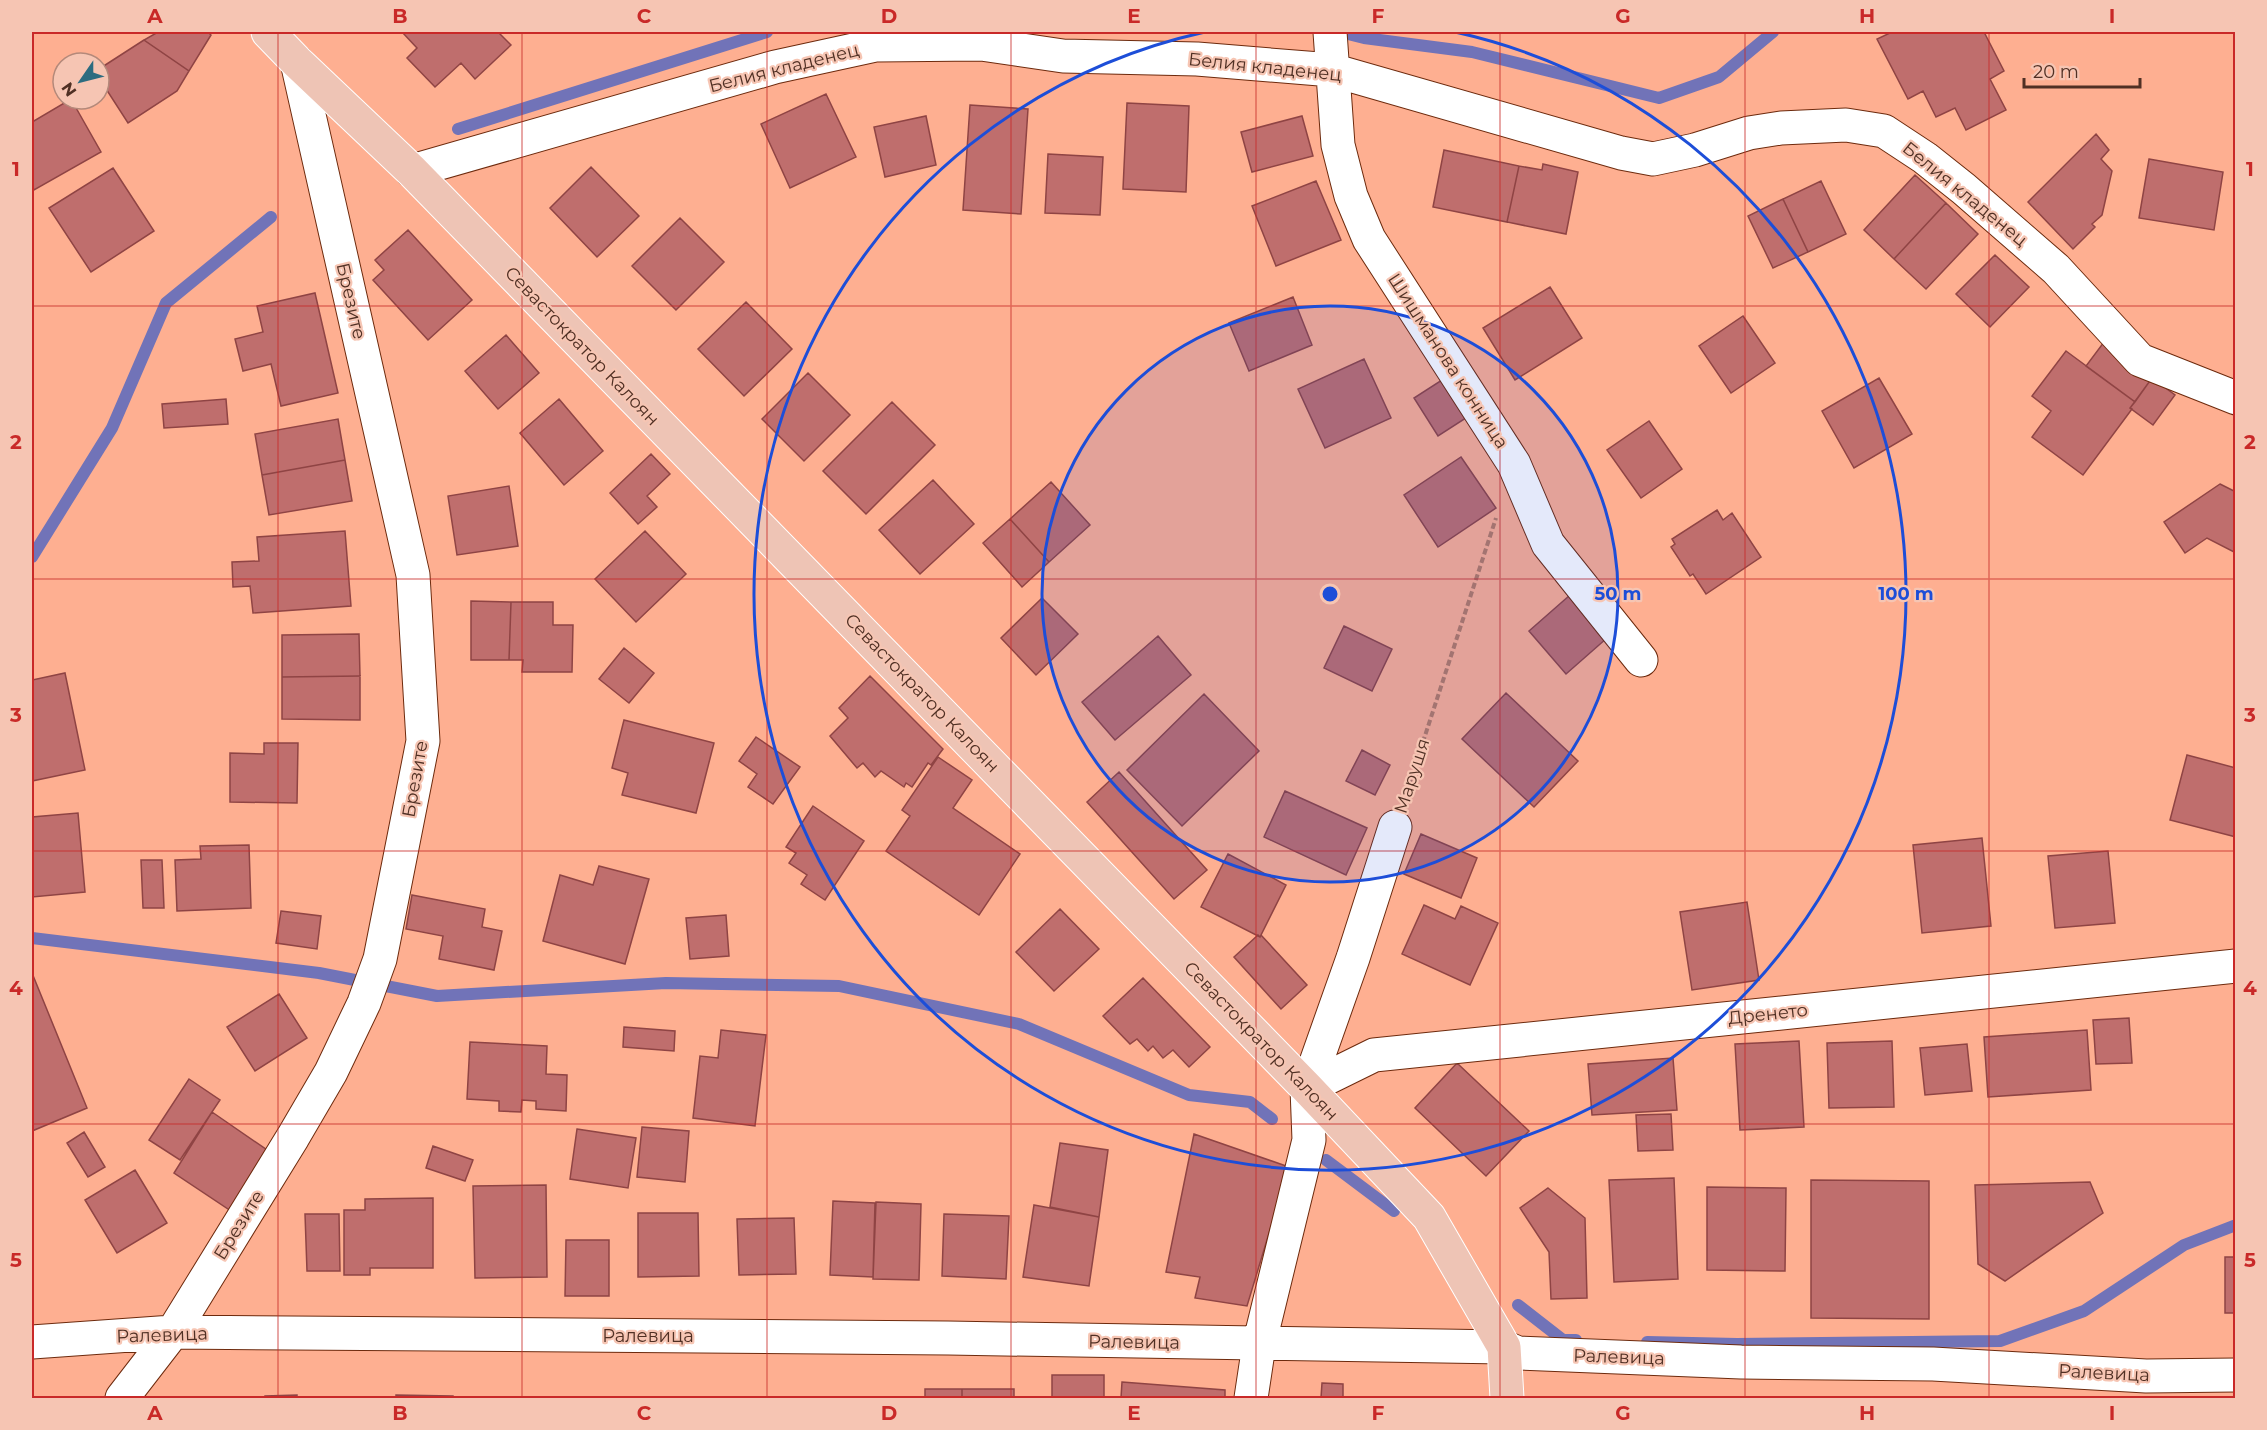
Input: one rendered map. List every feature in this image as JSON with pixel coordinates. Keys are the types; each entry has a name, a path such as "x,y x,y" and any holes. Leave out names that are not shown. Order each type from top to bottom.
{"main road":[{"name":"Севастократор Калоян","path":"268,32 412,171 1307,1088 1429,1217 1504,1347 1507,1398"}],"street":[{"name":"Шишманова конница","path":"1330,32 1338,145 1351,196 1369,239 1514,464 1548,544 1641,660"},
{"name":"Белия кладенец","path":"412,171 775,67 876,45 981,44 1063,56 1197,59 1332,70 1621,153 1653,159 1695,150 1749,133 1781,128 1846,125 1884,131 1925,158 1964,189 2056,269 2140,360 2235,398"},
{"name":"Брезите","path":"122,1398 173,1332 331,1072 364,1003 380,958 423,741 413,575 297,62"},
{"name":"Марушя","path":"1307,1088 1353,958 1395,827"},
{"name":"Дренето","path":"1307,1088 1374,1055 2235,966"},
{"path":"1251,1398 1259,1345 1309,1140 1307,1088"},
{"name":"Ралевица","path":"32,1342 173,1332 924,1338 1259,1345 1504,1347 1518,1353 1741,1362 1933,1364 2130,1387 2235,1375"}],"path":[{"name":"Марушя","path":"1395,827 1514,464"}],"building":[{"path":"158,32 208,32 211,35 189,71 144,40"},
{"path":"402,32 498,32 511,45 475,79 461,63 435,87 407,58 417,48"},
{"path":"1892,32 1984,32 2004,71 1990,79 2006,110 1966,130 1955,108 1936,117 1923,91 1908,99 1877,39"},
{"path":"144,40 189,71 177,91 128,123 111,97 111,61"},
{"path":"826,94 856,157 790,188 761,124"},
{"path":"1127,103 1189,106 1186,192 1123,189"},
{"path":"970,105 1028,109 1021,214 963,210"},
{"path":"51,111 78,111 101,152 34,190 32,185 32,118 34,121"},
{"path":"926,116 936,165 885,177 874,127"},
{"path":"1302,116 1313,156 1252,172 1241,132"},
{"path":"2096,134 2109,150 2101,159 2112,171 2102,215 2092,224 2095,227 2073,249 2028,202"},
{"path":"1444,150 1519,166 1507,222 1433,207"},
{"path":"1048,154 1103,157 1100,215 1045,213"},
{"path":"2149,159 2223,172 2214,230 2139,218"},
{"path":"1543,164 1578,172 1566,234 1507,222 1519,166 1542,170"},
{"path":"591,167 639,216 597,257 550,208"},
{"path":"113,168 154,231 91,272 49,208"},
{"path":"1915,175 1946,203 1894,259 1864,230"},
{"path":"1316,181 1341,240 1276,266 1252,206"},
{"path":"1821,181 1846,234 1808,252 1783,199"},
{"path":"1783,199 1808,252 1773,268 1748,216"},
{"path":"1946,203 1978,234 1926,289 1894,259"},
{"path":"680,218 724,262 676,310 632,266"},
{"path":"408,230 472,300 428,340 373,280 384,270 375,260"},
{"path":"1995,255 2029,287 1990,327 1956,294"},
{"path":"1550,287 1582,338 1515,380 1483,328"},
{"path":"315,293 338,393 281,406 271,364 243,371 235,339 263,332 257,306"},
{"path":"1293,297 1312,345 1249,371 1229,323"},
{"path":"746,302 792,349 744,396 698,349"},
{"path":"1743,316 1775,363 1731,393 1699,346"},
{"path":"506,335 539,373 498,409 465,371"},
{"path":"2104,342 2152,378 2135,402 2086,366"},
{"path":"2066,351 2135,402 2083,475 2032,437 2051,411 2032,396"},
{"path":"1364,359 1391,418 1325,448 1298,389"},
{"path":"808,373 850,415 804,461 762,419"},
{"path":"1445,378 1469,416 1438,436 1414,398"},
{"path":"1879,378 1912,434 1854,468 1822,411"},
{"path":"2152,378 2175,395 2153,425 2130,408"},
{"path":"226,399 228,424 164,428 162,404"},
{"path":"559,399 603,451 564,485 520,433"},
{"path":"892,402 935,445 866,514 823,471"},
{"path":"338,419 345,460 262,475 255,434"},
{"path":"1649,421 1682,469 1641,498 1607,450"},
{"path":"651,454 670,474 647,496 657,507 638,524 610,493"},
{"path":"1461,457 1496,508 1438,547 1404,495"},
{"path":"345,460 352,501 269,515 262,475"},
{"path":"933,480 974,524 920,574 879,530"},
{"path":"1051,482 1090,525 1049,562 1010,519"},
{"path":"2220,484 2236,492 2236,553 2207,538 2185,553 2164,522"},
{"path":"509,486 518,546 457,555 448,496"},
{"path":"1717,510 1723,520 1732,513 1761,557 1706,594 1693,574 1690,576 1671,547 1675,544 1672,539"},
{"path":"1010,519 1049,562 1022,587 983,543"},
{"path":"345,531 351,606 253,613 250,586 233,587 232,562 259,561 257,537"},
{"path":"645,531 686,574 636,622 595,579"},
{"path":"1570,595 1607,638 1566,674 1529,631"},
{"path":"1042,598 1078,634 1036,675 1001,638"},
{"path":"471,601 511,602 509,660 471,660"},
{"path":"511,602 553,602 553,625 573,625 572,672 522,672 523,660 509,660"},
{"path":"1344,626 1392,649 1372,691 1324,668"},
{"path":"359,634 360,676 282,677 282,635"},
{"path":"1158,636 1191,675 1115,740 1082,702"},
{"path":"624,648 654,673 629,703 599,679"},
{"path":"65,673 85,770 32,781 32,680"},
{"path":"360,676 360,720 282,719 282,677"},
{"path":"870,676 943,749 931,765 928,763 912,787 906,783 904,787 881,771 875,777 863,763 857,768 830,736 848,718 839,708"},
{"path":"1506,693 1578,761 1534,807 1462,739"},
{"path":"1204,694 1259,751 1182,826 1127,770"},
{"path":"624,720 714,743 696,813 622,795 628,773 612,768"},
{"path":"756,737 800,767 773,804 748,787 757,774 739,761"},
{"path":"264,743 298,743 297,803 230,802 230,753 264,754"},
{"path":"1362,750 1390,765 1375,795 1346,781"},
{"path":"2187,755 2236,768 2236,837 2170,820"},
{"path":"938,757 972,780 953,808 1020,854 979,915 886,851 910,816 902,810"},
{"path":"1119,772 1207,870 1174,899 1087,802"},
{"path":"1285,791 1367,828 1346,875 1264,837"},
{"path":"813,806 864,841 825,900 801,884 807,875 789,863 796,853 786,847"},
{"path":"78,813 85,892 32,897 32,817"},
{"path":"1421,834 1477,858 1461,898 1404,874"},
{"path":"1982,838 1991,926 1922,933 1913,845"},
{"path":"249,845 251,908 177,911 175,860 201,859 200,846"},
{"path":"2108,851 2115,923 2055,928 2048,856"},
{"path":"1228,854 1286,885 1260,937 1201,907"},
{"path":"141,860 162,860 164,908 143,908"},
{"path":"599,866 649,879 625,964 543,941 560,875 593,885"},
{"path":"412,895 485,909 482,927 502,931 494,970 439,959 443,936 406,929"},
{"path":"1747,902 1759,980 1692,990 1680,912"},
{"path":"1424,905 1455,919 1461,906 1498,923 1470,985 1402,954"},
{"path":"1060,909 1099,949 1054,991 1016,952"},
{"path":"281,911 321,916 317,949 276,943"},
{"path":"726,915 729,956 690,959 686,918"},
{"path":"1258,935 1260,937 1261,935 1307,985 1281,1009 1234,957"},
{"path":"32,973 87,1108 32,1131"},
{"path":"1143,978 1210,1047 1189,1067 1173,1050 1163,1058 1153,1046 1148,1051 1137,1039 1130,1044 1103,1016"},
{"path":"279,994 307,1038 255,1071 227,1027"},
{"path":"2129,1018 2132,1063 2096,1064 2093,1020"},
{"path":"624,1027 675,1031 674,1051 623,1047"},
{"path":"721,1030 766,1035 755,1126 693,1118 700,1056 718,1058"},
{"path":"2087,1030 2091,1090 1988,1097 1984,1037"},
{"path":"1799,1041 1804,1127 1740,1130 1735,1044"},
{"path":"1892,1041 1894,1107 1829,1108 1827,1043"},
{"path":"470,1042 547,1046 546,1074 567,1075 566,1111 536,1109 536,1101 522,1100 521,1112 499,1111 499,1101 467,1099"},
{"path":"1967,1044 1972,1091 1925,1095 1920,1048"},
{"path":"1673,1058 1677,1110 1592,1115 1588,1064"},
{"path":"1457,1063 1529,1131 1486,1176 1415,1108"},
{"path":"189,1079 220,1100 180,1160 149,1140"},
{"path":"212,1112 273,1154 234,1213 174,1173"},
{"path":"1671,1114 1673,1150 1638,1151 1636,1115"},
{"path":"642,1127 689,1131 685,1182 637,1177"},
{"path":"577,1129 636,1138 628,1188 570,1179"},
{"path":"84,1132 105,1167 88,1177 67,1143"},
{"path":"1194,1134 1289,1167 1247,1306 1195,1298 1200,1277 1166,1272"},
{"path":"1060,1143 1108,1150 1099,1217 1050,1207"},
{"path":"433,1146 473,1160 465,1181 426,1168"},
{"path":"135,1170 167,1223 117,1253 85,1200"},
{"path":"1674,1178 1678,1279 1614,1282 1609,1180"},
{"path":"1811,1180 1929,1181 1929,1319 1811,1318"},
{"path":"2090,1182 2103,1213 2005,1281 1978,1264 1975,1185"},
{"path":"546,1185 547,1277 475,1278 473,1186"},
{"path":"1707,1187 1786,1188 1785,1271 1707,1270"},
{"path":"1548,1188 1585,1218 1587,1298 1551,1299 1549,1252 1520,1208"},
{"path":"433,1198 433,1268 370,1268 370,1275 344,1275 344,1210 365,1210 365,1199"},
{"path":"833,1201 875,1203 873,1277 830,1275"},
{"path":"876,1202 921,1204 919,1280 873,1279"},
{"path":"1034,1205 1099,1217 1089,1286 1023,1277"},
{"path":"638,1213 698,1213 699,1276 638,1277"},
{"path":"305,1214 339,1214 340,1271 307,1271"},
{"path":"944,1214 1009,1216 1006,1279 942,1276"},
{"path":"794,1218 796,1274 739,1275 737,1219"},
{"path":"566,1240 609,1240 609,1296 565,1296"},
{"path":"2225,1257 2236,1257 2236,1313 2225,1313"},
{"path":"1052,1375 1104,1375 1104,1398 1052,1398"},
{"path":"1122,1382 1225,1390 1225,1398 1121,1398"},
{"path":"1322,1383 1343,1384 1343,1398 1321,1398"},
{"path":"925,1389 962,1389 962,1398 925,1398"},
{"path":"962,1389 1014,1389 1014,1398 962,1398"},
{"path":"297,1395 297,1398 265,1398 265,1396"},
{"path":"396,1395 453,1396 453,1398 396,1398"}],"waterway":[{"path":"458,129 767,32"},
{"path":"1340,32 1364,38 1472,52 1659,98 1719,77 1773,32"},
{"path":"32,557 112,428 166,303 271,217"},
{"path":"32,938 319,973 437,996 666,983 839,986 1019,1024 1189,1095 1250,1102 1272,1119"},
{"path":"1326,1160 1394,1211"},
{"path":"1647,1342 1737,1344 2000,1341 2084,1311 2184,1245 2236,1225"},
{"path":"1518,1305 1563,1340 1576,1340"}]}
